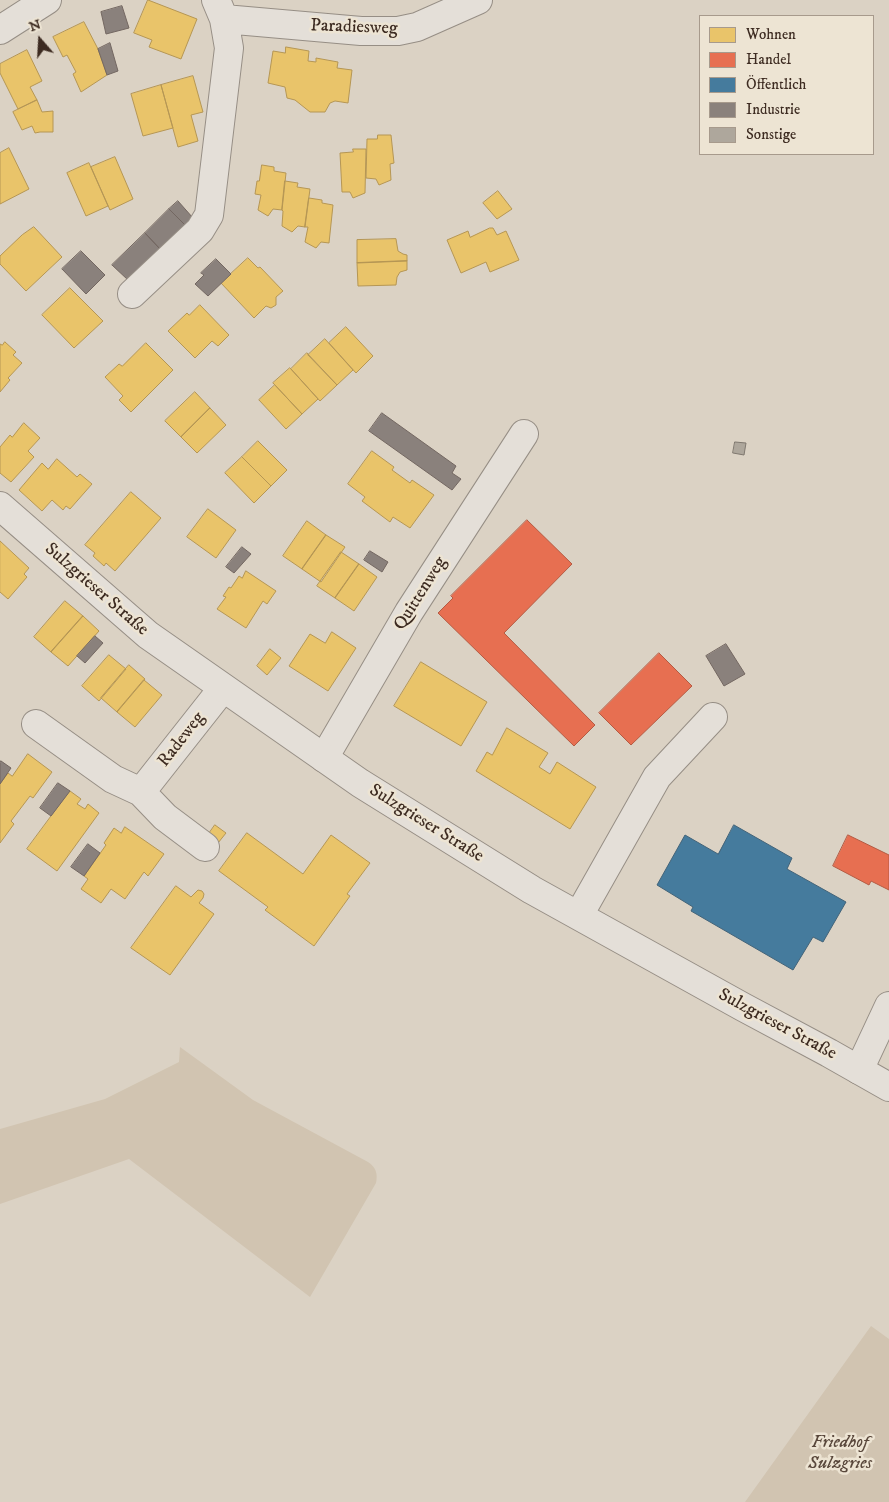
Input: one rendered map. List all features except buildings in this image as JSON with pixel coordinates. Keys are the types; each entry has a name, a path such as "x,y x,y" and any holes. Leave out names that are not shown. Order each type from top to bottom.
{"street":[{"path":"0,30 47,0"},
{"name":"Paradiesweg","path":"132,294 200,230 206,221 210,209 229,58 228,39 220,10 351,30 398,31 417,27 478,0"},
{"name":"Quittenweg","path":"324,758 409,612 524,434"},
{"name":"Sulzgrieser Straße","path":"0,506 134,624 163,647 324,758 454,843 532,890 889,1088"},
{"name":"Radeweg","path":"141,792 223,688"},
{"path":"579,915 657,777 713,717"},
{"path":"36,724 120,784 141,792 165,817 205,847"},
{"path":"859,1070 889,1006"}],"green space":[{"path":"180,1047 253,1100 368,1162 375,1168 376,1183 310,1297 129,1159 0,1204 0,1129 105,1099 179,1062"},
{"name":"Friedhof Sulzgries","path":"871,1326 889,1339 889,1502 745,1502"}]}
